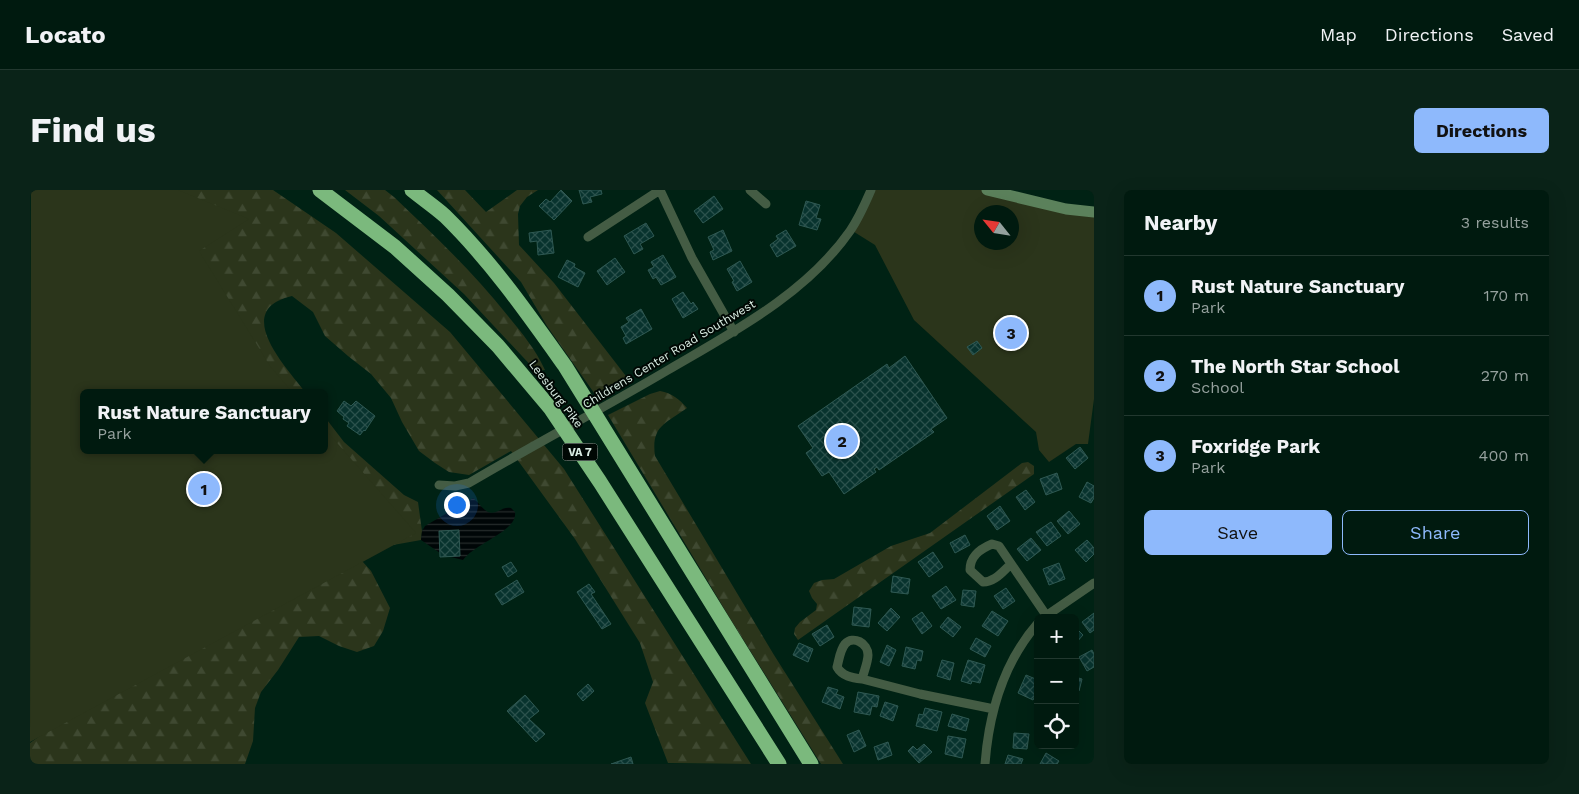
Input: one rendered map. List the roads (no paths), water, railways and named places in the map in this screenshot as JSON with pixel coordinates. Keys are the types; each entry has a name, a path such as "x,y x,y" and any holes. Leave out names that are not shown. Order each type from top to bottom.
{"highway":[{"name":"Leesburg Pike","path":"320,190 395,247 448,295 498,346 551,409 600,482 779,764"},
{"name":"Leesburg Pike","path":"412,190 444,216 482,256 565,366 811,764"},
{"path":"422,190 444,216"}],"main road":[{"path":"987,190 1058,207 1094,212"}],"street":[{"path":"588,237 660,190 692,258 734,332"},
{"path":"750,190 766,204"},
{"name":"Childrens Center Road Southwest","path":"438,485 455,486 469,482 611,404 734,332 783,299 825,260 851,230 871,190"},
{"path":"1011,564 995,580 988,582 978,579 970,570 970,562 974,556 992,544 999,546 1011,564 1044,614"},
{"path":"1048,614 1094,583"},
{"path":"984,764 994,709 1004,676 1011,660 1034,628"},
{"path":"862,678 868,655 867,649 863,643 856,640 848,641 843,646 837,667 840,672 853,678 862,678 920,694 994,709"}],"place":[{"name":"Foxridge Park","path":"1011,333"},
{"name":"The North Star School","path":"842,441"},
{"name":"Rust Nature Sanctuary","path":"204,489"}]}
